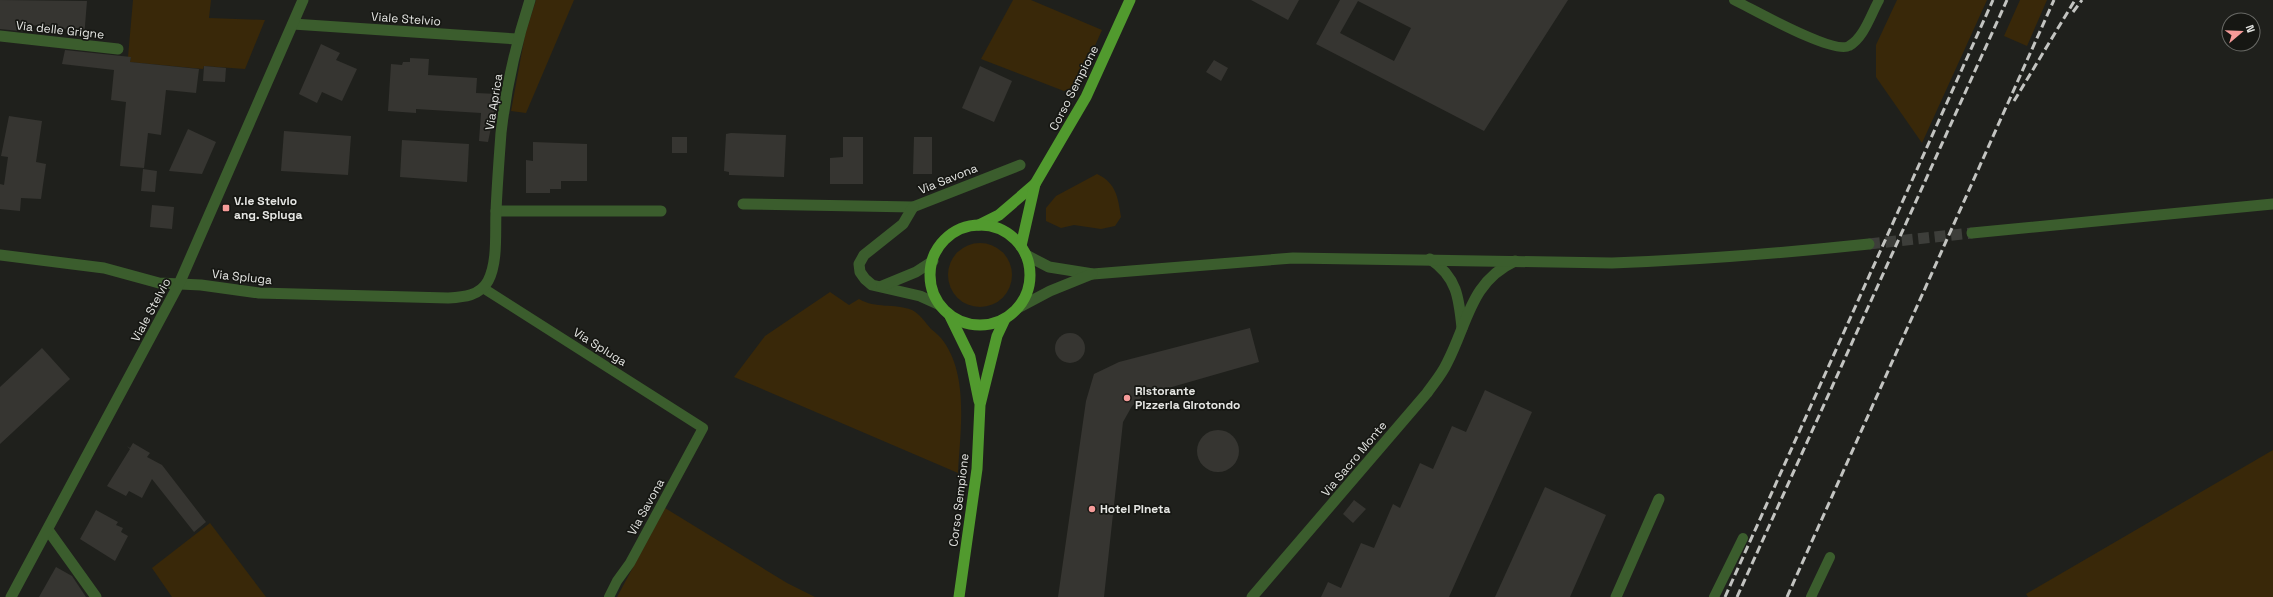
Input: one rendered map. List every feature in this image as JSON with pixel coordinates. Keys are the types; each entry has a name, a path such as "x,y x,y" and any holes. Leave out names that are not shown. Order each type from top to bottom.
{"main road":[{"name":"Corso Sempione","path":"979,225 999,215 1035,184 1086,97 1130,0"},
{"name":"Corso Sempione","path":"1023,250 1035,184"},
{"path":"979,225 1002,230 1023,250 1029,264 1030,280 1026,295 1018,308 1005,319 991,324 977,325 963,322 950,315 940,305 930,280 933,261 943,242 953,233 965,227 979,225"},
{"name":"Corso Sempione","path":"950,315 970,357 980,405"},
{"name":"Corso Sempione","path":"959,597 977,469 980,405 994,348 1005,319"}],"street":[{"name":"Viale Stelvio","path":"11,597 179,284 303,0"},
{"name":"Via Aprica","path":"496,211 502,132 517,39 530,0"},
{"name":"Viale Stelvio","path":"293,24 517,39"},
{"name":"Via delle Grigne","path":"0,36 118,49"},
{"name":"Via Savona","path":"743,204 914,207 1020,165"},
{"path":"1972,233 2273,204"},
{"path":"914,207 903,224 864,255 858,264 860,272 872,285 882,286 920,296 940,305"},
{"path":"483,288 491,271 495,242 496,211 661,211"},
{"path":"1023,250 1049,267 1093,274 1293,258 1612,263 1770,254 1869,244"},
{"name":"Via Spluga","path":"0,255 104,268 159,283 259,293 448,298 465,297 483,288"},
{"name":"Via Sacro Monte","path":"1430,259 1442,267 1450,278 1460,307 1462,328"},
{"path":"882,286 916,272 933,261"},
{"name":"Via Sacro Monte","path":"1252,597 1427,393 1448,362 1479,292 1490,276 1500,268 1515,261"},
{"path":"1018,308 1050,291 1093,274"},
{"path":"1616,597 1659,499"},
{"path":"48,530 96,597"}],"lane":[{"path":"1734,0 1820,42 1840,48 1849,46 1858,38 1879,0"},
{"name":"Via Spluga","path":"483,288 703,428"},
{"name":"Via Savona","path":"609,597 634,557 703,428"},
{"path":"1714,597 1743,538"},
{"path":"1811,597 1830,558"}],"shaded area":[{"path":"133,0 211,0 209,18 265,20 245,69 204,66 203,69 130,62 131,57 128,57"},
{"path":"536,0 574,0 526,113 511,111 525,35"},
{"path":"1013,0 1031,0 1102,30 1077,86 1064,91 981,59"},
{"path":"1897,0 1987,0 1922,143 1876,77 1876,45"},
{"path":"2020,0 2047,0 2027,46 2004,36"},
{"path":"1097,174 1108,182 1115,191 1121,217 1115,226 1101,229 1074,225 1061,228 1046,221 1046,208 1056,196"},
{"path":"974,243 986,243 1003,252 1010,263 1012,275 1010,287 1003,298 986,307 974,307 962,302 953,293 948,281 948,269 953,257 962,248"},
{"path":"830,292 849,305 859,299 872,304 912,310 920,316 943,340 952,356 960,388 961,423 958,473 734,377 765,336"},
{"path":"2273,450 2273,597 2028,597 2026,594"},
{"path":"665,508 787,583 815,597 617,597"},
{"path":"210,523 266,597 172,597 152,568"}],"building":[{"path":"0,0 87,1 84,38 67,36 68,29 30,25 29,32 0,29"},
{"path":"1251,0 1299,0 1288,20"},
{"path":"1340,0 1568,0 1484,131 1316,44","holes":["1358,1 1411,28 1394,61 1340,33"]},
{"path":"321,44 340,53 336,60 357,69 342,101 322,92 317,103 299,94"},
{"path":"65,50 131,57 130,62 199,69 196,93 166,90 161,135 148,133 144,168 120,166 126,102 111,100 114,70 62,64"},
{"path":"410,58 429,59 428,75 477,78 476,93 498,94 488,142 479,141 481,113 416,109 416,113 388,111 391,64 402,65 403,62 410,62"},
{"path":"1214,60 1228,68 1221,81 1206,72"},
{"path":"204,66 226,68 225,82 203,81"},
{"path":"980,66 1012,81 994,122 962,108"},
{"path":"9,116 42,121 36,162 46,164 41,199 21,198 20,211 0,209 0,184 4,185 8,157 1,156"},
{"path":"188,129 216,142 202,174 169,171"},
{"path":"284,131 351,136 348,175 281,171"},
{"path":"726,134 786,135 784,177 729,175 729,172 724,171"},
{"path":"672,137 687,137 687,153 672,153"},
{"path":"843,137 863,137 863,184 830,184 830,158 843,157"},
{"path":"914,137 932,137 932,174 913,174"},
{"path":"402,140 469,144 467,182 400,177"},
{"path":"533,142 587,144 587,181 561,181 561,189 550,189 550,193 526,193 526,160 533,161"},
{"path":"143,169 157,171 155,192 141,191"},
{"path":"152,205 174,207 172,229 150,227"},
{"name":"Hotel Pineta","path":"1250,328 1259,362 1144,395 1132,406 1123,422 1104,597 1058,597 1086,401 1094,374 1119,362"},
{"path":"1070,333 1081,337 1085,348 1081,359 1070,363 1059,359 1055,348 1059,337"},
{"path":"42,348 70,379 0,444 0,387"},
{"path":"1485,390 1532,412 1449,597 1321,597 1328,582 1341,588 1361,543 1374,548 1393,504 1400,508 1420,463 1433,469 1452,426 1466,432"},
{"path":"1218,430 1233,436 1239,451 1233,466 1218,472 1203,466 1197,451 1203,436"},
{"path":"133,443 150,453 147,457 162,465 206,522 194,532 152,479 142,498 129,491 126,496 107,486 130,449 127,446 130,448"},
{"path":"1545,487 1606,515 1570,597 1495,597"},
{"path":"1354,500 1366,509 1353,523 1343,514"},
{"path":"96,510 118,522 116,525 123,528 121,532 128,536 115,561 80,539"},
{"path":"56,567 72,576 86,597 39,597"}],"tunnel":[{"path":"1869,244 1972,233"}],"railway":[{"path":"1725,597 1993,0"},
{"path":"1737,597 2007,0"},
{"path":"1787,597 2054,0"},
{"path":"2014,101 2075,0"},
{"path":"2073,12 2082,0"}],"place":[{"name":"V.le Stelvio ang. Spluga","path":"226,208"},
{"name":"Ristorante Pizzeria Girotondo","path":"1127,398"},
{"name":"Hotel Pineta","path":"1092,509"}]}
